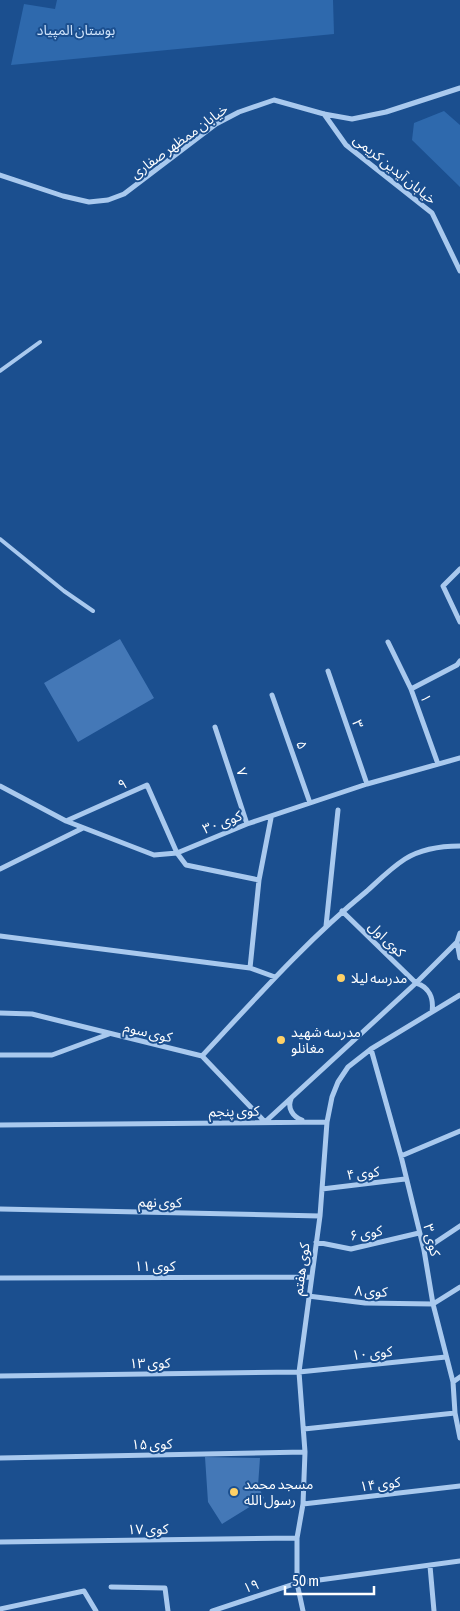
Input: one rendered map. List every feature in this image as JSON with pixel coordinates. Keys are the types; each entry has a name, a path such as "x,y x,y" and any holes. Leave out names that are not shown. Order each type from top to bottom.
{"street":[{"name":"خیابان ممظهر صفاری","path":"0,175 63,196 89,202 108,200 124,194 216,124 239,112 274,100 324,114 352,119 386,112 460,88"},
{"name":"خیابان آیدین کریمی","path":"324,114 346,145 432,213 460,270"},
{"path":"460,569 443,586 460,622"},
{"name":"۱","path":"388,642 411,689 438,764"},
{"path":"411,689 457,665 460,661"},
{"name":"۳","path":"328,671 367,784"},
{"name":"۵","path":"272,694 310,803"},
{"name":"۷","path":"215,727 247,824"},
{"name":"کوی ۳۰","path":"0,786 66,821 154,855 177,853 247,824 271,818 367,784 460,758"},
{"name":"۹","path":"66,821 147,785 177,853"},
{"path":"326,927 338,810"},
{"path":"250,968 259,880 271,818"},
{"path":"0,869 83,828"},
{"path":"327,1122 265,1122 202,1056 275,977 342,911 406,858 439,846 460,846"},
{"path":"177,853 186,864 259,880"},
{"name":"کوی اول","path":"342,911 430,993 433,1005 432,1012"},
{"path":"460,933 460,958"},
{"path":"0,936 250,968 275,977"},
{"name":"کوی پنجم","path":"0,1125 265,1122 459,942"},
{"name":"کوی هفتم","path":"303,1611 297,1583 297,1538 303,1504 305,1452 300,1372 308,1296 320,1216 327,1122 332,1097 338,1082 348,1067 372,1049 460,995"},
{"name":"کوی سوم","path":"0,1013 32,1014 202,1056"},
{"path":"0,1055 52,1055 109,1034"},
{"name":"کوی ۳","path":"372,1049 424,1250 434,1304 453,1382 455,1413 460,1438"},
{"path":"292,1097 290,1104 292,1112 304,1122"},
{"path":"401,1156 460,1131"},
{"name":"کوی ۴","path":"322,1189 405,1179"},
{"name":"کوی نهم","path":"0,1209 320,1216"},
{"path":"424,1250 460,1226"},
{"name":"کوی ۶","path":"316,1242 351,1249 419,1233"},
{"name":"کوی ۱۱","path":"0,1278 311,1277"},
{"path":"434,1304 460,1287"},
{"name":"کوی ۸","path":"308,1296 365,1303 434,1304"},
{"name":"کوی ۱۰","path":"300,1372 446,1356"},
{"name":"کوی ۱۳","path":"0,1376 300,1372"},
{"path":"453,1382 460,1376"},
{"path":"304,1429 455,1413"},
{"name":"کوی ۱۵","path":"0,1458 305,1452"},
{"name":"کوی ۱۴","path":"303,1504 460,1486"},
{"name":"کوی ۱۷","path":"0,1542 297,1538"},
{"name":"۱۹","path":"212,1611 297,1583 460,1561"},
{"path":"430,1566 434,1611"},
{"path":"111,1587 165,1588 168,1611"},
{"path":"0,1609 14,1609 84,1591 96,1611"}],"lane":[{"path":"0,371 40,342"},
{"path":"0,539 64,591 93,611"}],"green space":[{"name":"بوستان المپیاد","path":"57,0 333,0 334,34 11,65 24,4 55,9"},
{"path":"444,111 460,125 460,187 412,140 414,123"}],"building":[{"path":"120,639 154,698 78,742 44,683"},
{"name":"مسجد محمد رسول الله","path":"205,1457 260,1458 258,1486 264,1498 222,1524 208,1502"}],"place":[{"name":"مدرسه لیلا","path":"341,978"},
{"name":"مدرسه شهید مغانلو","path":"281,1040"},
{"name":"مسجد محمد رسول الله","path":"234,1492"}]}
